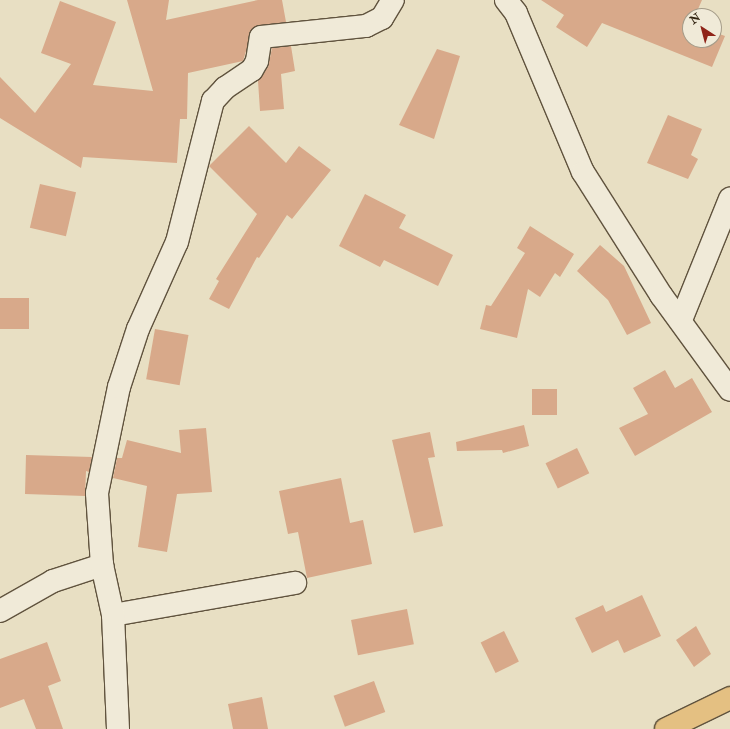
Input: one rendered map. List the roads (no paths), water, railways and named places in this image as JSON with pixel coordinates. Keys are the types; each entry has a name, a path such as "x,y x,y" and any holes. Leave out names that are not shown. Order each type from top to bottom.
{"main road":[{"path":"666,729 730,698"}],"street":[{"path":"118,729 113,615 102,566 97,493 119,387 138,329 177,242 213,101 225,88 252,70 257,61 261,37 366,26 382,18 393,0"},
{"path":"506,0 519,20 583,172 661,295 681,320 730,390"},
{"path":"681,320 730,199"},
{"path":"0,611 53,581 102,566"},
{"path":"113,615 295,583"}]}
